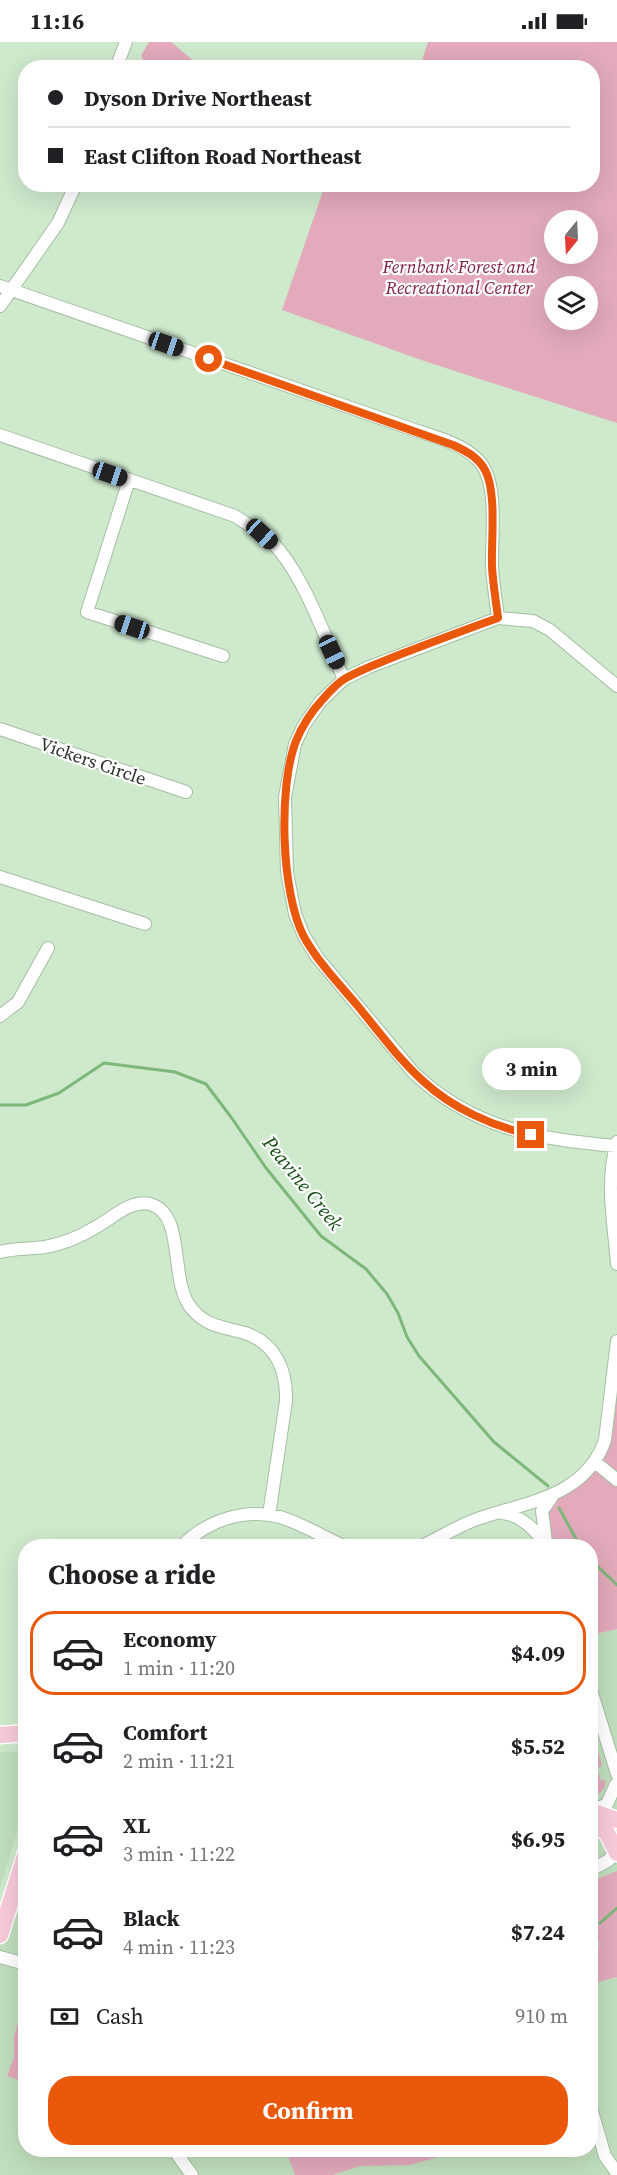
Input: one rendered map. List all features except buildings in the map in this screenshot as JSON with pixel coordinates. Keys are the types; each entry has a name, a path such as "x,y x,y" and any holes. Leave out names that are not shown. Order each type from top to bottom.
{"main road":[{"path":"0,1735 18,1734"},
{"path":"598,1812 617,1821 613,1828 614,1848"},
{"path":"598,1825 603,1828 614,1848"},
{"path":"0,1935 18,1879"}],"street":[{"path":"119,60 126,42"},
{"path":"0,306 5,288 58,223 72,192"},
{"path":"5,288 409,428 467,452 478,459 486,471 490,486 493,529 492,568 498,618"},
{"path":"0,435 235,516 270,541 292,567 344,679"},
{"path":"129,480 87,612 223,656"},
{"path":"617,686 550,630 533,621 498,618 395,656 344,679 321,701 304,725 295,744 286,787 287,872 295,914 304,936 327,969 402,1059 424,1082 444,1097 472,1114 516,1132 564,1141 616,1144 611,1193 617,1264"},
{"name":"Vickers Circle","path":"0,729 186,792"},
{"path":"0,877 144,924"},
{"path":"0,1016 18,1002 48,948"},
{"path":"0,1252 48,1247 66,1241 139,1204 151,1204 164,1213 173,1230 177,1273 183,1297 188,1304 211,1324 260,1340 274,1353 283,1370 287,1390 286,1401 269,1515"},
{"path":"436,1539 472,1521 555,1493 580,1478 595,1462 605,1440 617,1341"},
{"path":"595,1462 617,1480"},
{"path":"546,1539 542,1511 555,1493"},
{"path":"501,1513 524,1521 541,1539"},
{"path":"191,1539 221,1520 246,1515 269,1515 301,1525 330,1539"},
{"path":"598,1715 616,1779 607,1804 598,1808"},
{"path":"598,1866 609,1860 614,1848"},
{"path":"0,1957 18,1962"},
{"path":"598,2132 605,2156 617,2173"},
{"path":"179,2157 192,2175"}],"shaded area":[{"path":"617,1629 617,1817 598,1810 598,1633"},
{"path":"18,1751 18,1828 0,1888 0,1752"},
{"path":"598,1829 617,1853 617,2175 0,2175 0,1935 18,1876 18,2157 598,2157"}],"green space":[{"path":"149,42 171,42 193,60 143,60 141,56"},
{"name":"Fernbank Forest and Recreational Center","path":"428,42 617,42 617,423 424,361 282,310 323,192 600,192 600,60 422,60"},
{"path":"617,1355 617,1629 598,1633 598,1539 551,1539 546,1517 548,1507 583,1473 603,1431"},
{"path":"598,1751 602,1766 598,1768"},
{"path":"598,1771 601,1781 605,1780 605,1786 598,1793"},
{"path":"617,1871 617,1978 599,1982 598,1982 598,1879"},
{"path":"18,2023 18,2080 7,2076 14,2057 14,2036"},
{"path":"289,2157 438,2157 410,2165 360,2166 332,2175 295,2175"}],"waterway":[{"name":"Peavine Creek","path":"0,1105 26,1105 59,1093 104,1063 175,1072 206,1084 266,1168 321,1236 366,1269 387,1294 398,1313 407,1337 419,1356 494,1442 548,1486"},
{"name":"Peavine Creek","path":"559,1508 576,1539"},
{"name":"Peavine Creek","path":"598,1567 617,1585"},
{"path":"600,1923 617,1908"}],"route":[{"path":"209,359 453,445 478,459 486,471 490,486 493,529 492,568 498,618 351,675 321,701 299,734 290,764 285,797 287,872 295,914 309,945 413,1072 436,1092 472,1114 516,1132 531,1135"}]}
